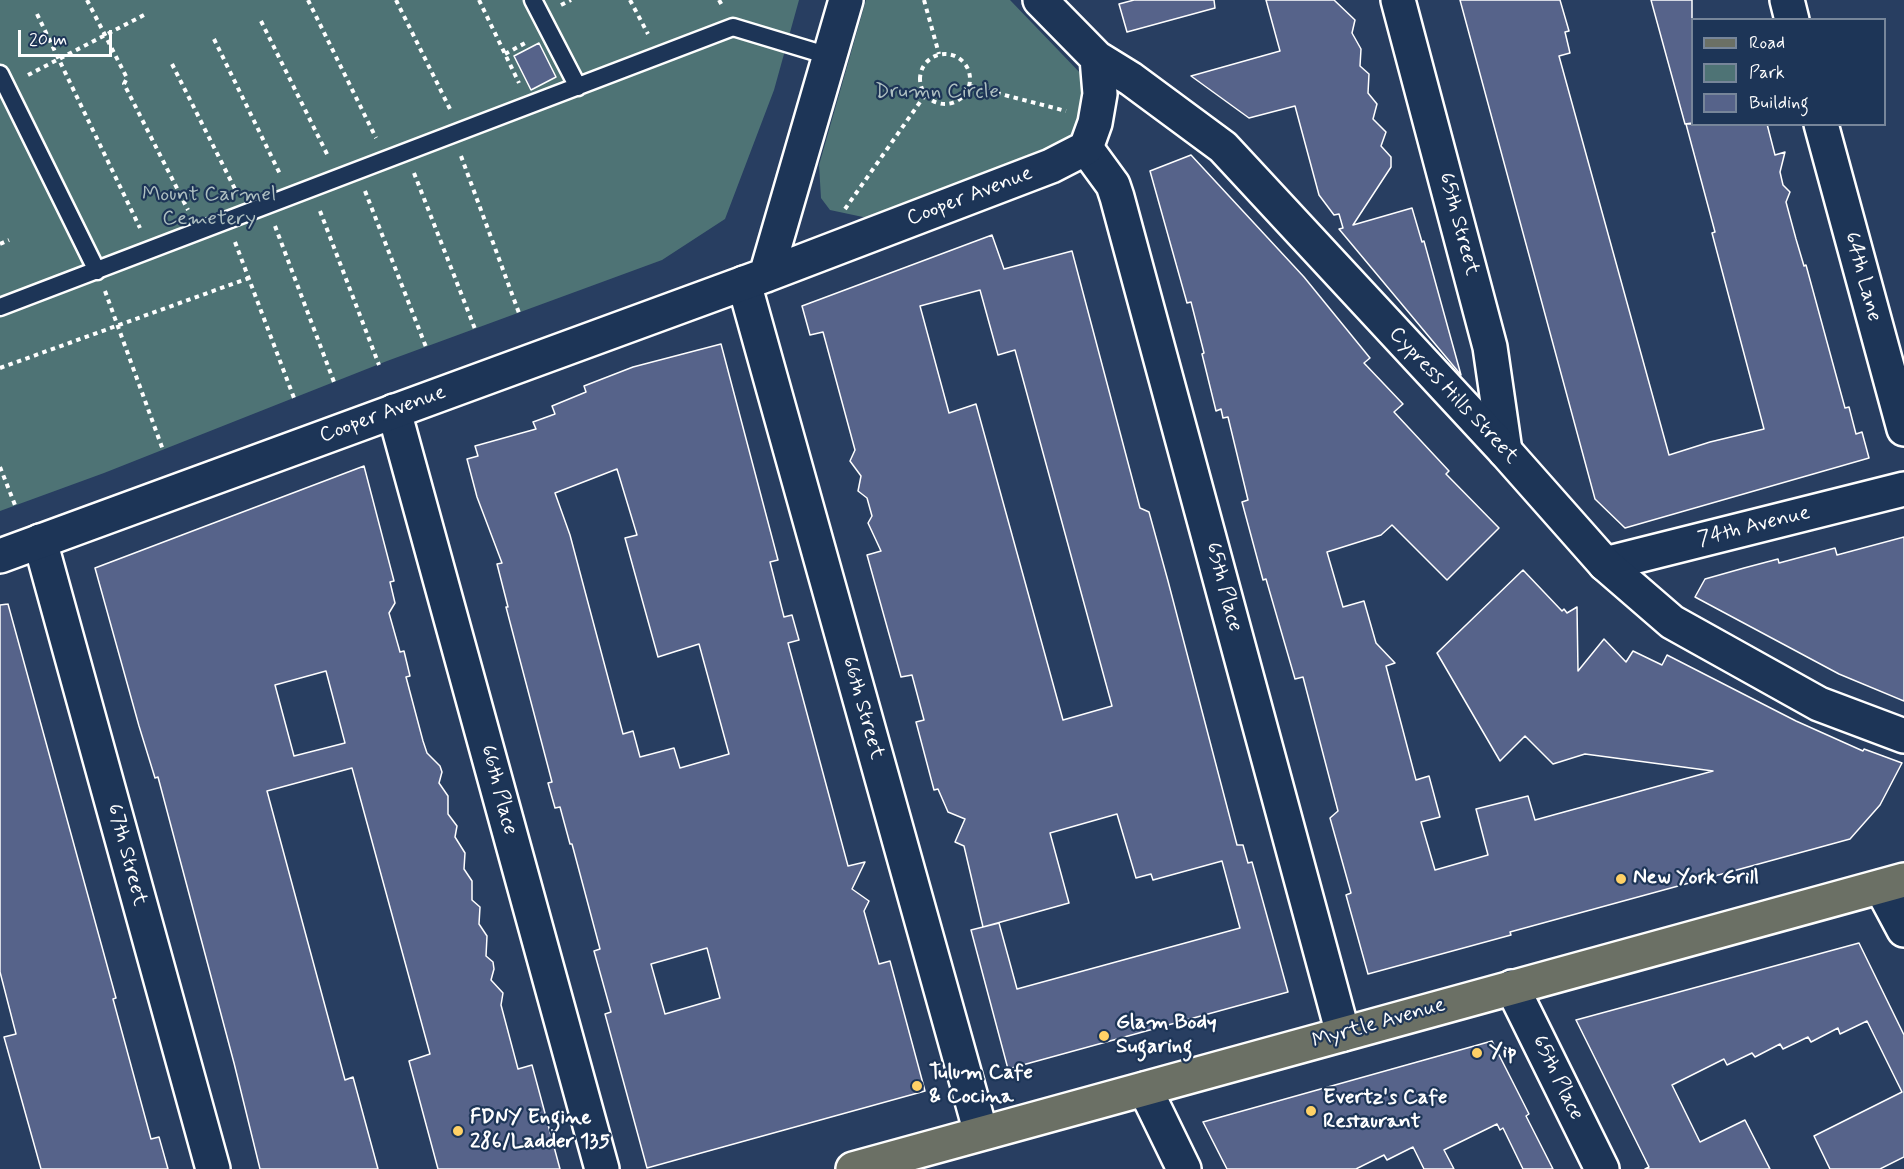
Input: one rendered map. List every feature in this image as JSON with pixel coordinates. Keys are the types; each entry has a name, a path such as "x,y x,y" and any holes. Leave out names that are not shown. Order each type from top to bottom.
{"main road":[{"name":"Myrtle Avenue","path":"853,1169 1893,883"}],"street":[{"path":"755,279 846,0"},
{"name":"Cypress Hills Street","path":"1040,0 1097,58 1131,79 1223,147 1505,451 1605,564 1672,622 1819,704 1904,736"},
{"name":"65th Street","path":"1398,0 1490,347 1505,451"},
{"path":"1787,0 1792,18"},
{"path":"1086,148 1095,123 1100,94 1097,58"},
{"name":"64th Lane","path":"1822,126 1904,429"},
{"name":"Cooper Avenue","path":"0,556 755,279 1051,166 1086,148"},
{"name":"65th Place","path":"1086,148 1113,186 1117,197 1343,1034"},
{"name":"66th Street","path":"755,279 981,1133"},
{"name":"66th Place","path":"394,411 602,1169"},
{"name":"74th Avenue","path":"1605,564 1904,489"},
{"name":"67th Street","path":"40,542 213,1169"},
{"path":"1893,883 1904,930"},
{"name":"65th Place","path":"1512,987 1602,1169"},
{"path":"1145,1089 1184,1169"}],"lane":[{"path":"533,0 578,87"},
{"path":"0,307 733,27 829,56"},
{"path":"3,80 97,271"}],"path":[{"path":"87,0 128,78 124,84 199,232"},
{"path":"308,0 387,160"},
{"path":"396,0 457,133 519,313"},
{"path":"479,0 530,105"},
{"path":"630,0 660,55"},
{"path":"924,0 939,54"},
{"path":"37,14 151,250"},
{"path":"3,80 59,59 144,15"},
{"path":"261,21 339,178"},
{"path":"214,39 291,196"},
{"path":"939,54 957,56 969,68 970,86 962,99 947,105 931,101 925,95 920,79 921,71 932,57 939,54"},
{"path":"172,64 247,213"},
{"path":"970,86 1075,114"},
{"path":"845,209 925,95"},
{"path":"406,153 476,329"},
{"path":"358,171 426,347"},
{"path":"311,189 379,365"},
{"path":"267,206 334,382"},
{"path":"227,221 294,398"},
{"path":"0,244 9,240"},
{"path":"97,271 163,450"},
{"path":"0,368 249,278"},
{"path":"0,467 15,506"}],"green space":[{"name":"Mount Carmel Cemetery","path":"0,0 799,0 774,90 725,219 662,260 387,361 104,473 0,511"},
{"name":"Drumn Circle","path":"866,0 1010,0 1084,77 1084,121 1058,145 877,220 830,210 821,198 819,165"}],"building":[{"path":"1134,0 1214,0 1215,8 1127,32 1119,4"},
{"path":"1266,0 1334,0 1355,20 1352,33 1361,49 1360,66 1369,74 1368,93 1377,104 1373,119 1386,132 1381,146 1391,157 1391,167 1353,225 1412,208 1422,242 1424,241 1461,375 1339,229 1343,228 1339,214 1334,215 1319,195 1295,106 1249,118 1191,76 1280,51"},
{"path":"1460,0 1560,0 1569,31 1565,32 1570,53 1559,56 1669,455 1764,429 1712,233 1715,232 1686,124 1691,124 1691,126 1768,126 1775,155 1785,152 1780,172 1783,185 1790,192 1786,202 1796,239 1804,266 1806,265 1845,408 1849,407 1856,434 1862,432 1869,458 1625,528 1595,499"},
{"path":"1651,0 1692,0 1691,123 1685,124"},
{"path":"539,43 556,77 531,90 514,56"},
{"path":"1191,155 1304,277 1370,358 1364,363 1403,404 1394,412 1449,471 1446,474 1499,528 1447,580 1392,525 1381,535 1327,552 1343,607 1364,601 1376,643 1395,663 1386,666 1416,780 1429,776 1440,817 1421,822 1435,870 1488,855 1476,809 1528,796 1535,820 1713,771 1585,754 1553,764 1525,736 1500,761 1437,653 1523,570 1562,611 1564,609 1567,613 1577,607 1578,671 1604,639 1626,662 1633,651 1662,665 1667,655 1796,721 1863,751 1864,749 1902,763 1880,805 1850,839 1510,932 1511,935 1368,974 1346,895 1351,893 1330,818 1338,811 1303,677 1295,679 1266,579 1263,580 1242,502 1248,500 1228,417 1223,418 1221,409 1216,411 1191,302 1187,303 1150,171"},
{"path":"992,235 1004,269 1072,251 1140,508 1149,512 1237,845 1243,845 1248,863 1252,862 1288,992 1008,1069 971,930 983,927 964,846 955,842 965,819 948,812 938,789 934,790 916,722 924,720 912,675 901,677 867,555 881,551 868,523 872,516 867,498 858,491 861,476 850,461 855,450 823,332 810,335 802,306","holes":["980,290 998,355 1015,350 1112,706 1063,720 976,404 949,413 920,306","1117,814 1136,878 1151,874 1153,880 1222,861 1240,928 1017,989 999,923 983,927 1069,903 1050,833"]},
{"path":"721,344 778,560 770,562 784,617 792,615 799,640 788,643 848,866 865,862 852,889 869,901 864,911 879,964 890,961 925,1091 647,1168 605,1014 611,1012 594,951 600,949 572,844 570,844 560,807 555,808 548,783 552,782 497,564 502,563 477,497 467,459 478,456 475,446 536,429 533,422 555,414 552,406 586,392 584,386 633,367","holes":["617,469 637,535 625,538 658,657 699,644 729,754 680,768 674,748 640,757 633,731 623,734 570,535 555,493","707,948 720,998 665,1014 651,964"]},
{"path":"364,466 394,581 390,582 395,603 389,613 400,652 404,651 410,676 406,677 423,741 427,753 440,766 442,772 439,783 448,796 448,814 457,826 455,837 465,853 464,869 472,881 472,900 480,907 479,924 487,936 486,956 493,962 491,980 503,993 501,1005 518,1069 532,1065 560,1169 438,1169 409,1061 430,1054 352,768 267,791 345,1080 353,1077 378,1169 260,1169 158,777 155,778 139,726 95,568","holes":["326,671 345,743 294,756 275,685"]},
{"path":"1904,537 1904,701 1839,674 1695,597 1705,579 1778,559 1779,563 1835,548 1837,555"},
{"path":"8,604 116,998 113,999 151,1139 159,1137 168,1169 41,1169 4,1037 16,1034 0,972 0,605"},
{"path":"1859,943 1904,1035 1904,1157 1880,1169 1830,1169 1814,1136 1902,1092 1867,1021 1840,1034 1838,1028 1811,1042 1808,1037 1783,1049 1780,1044 1755,1057 1752,1053 1727,1065 1724,1059 1672,1085 1700,1142 1745,1120 1770,1169 1645,1169 1649,1167 1576,1020"},
{"path":"1492,1041 1529,1114 1526,1116 1553,1169 1523,1169 1503,1128 1500,1130 1497,1124 1444,1150 1454,1169 1424,1169 1413,1147 1387,1160 1384,1155 1356,1169 1227,1169 1203,1122"}],"place":[{"name":"New York Grill","path":"1621,879"},
{"name":"Glam Body Sugaring","path":"1104,1036"},
{"name":"Yip","path":"1477,1053"},
{"name":"Tulum Cafe & Cocina","path":"917,1086"},
{"name":"Evertz's Cafe Restaurant","path":"1311,1111"},
{"name":"FDNY Engine 286/Ladder 135","path":"458,1131"}]}
